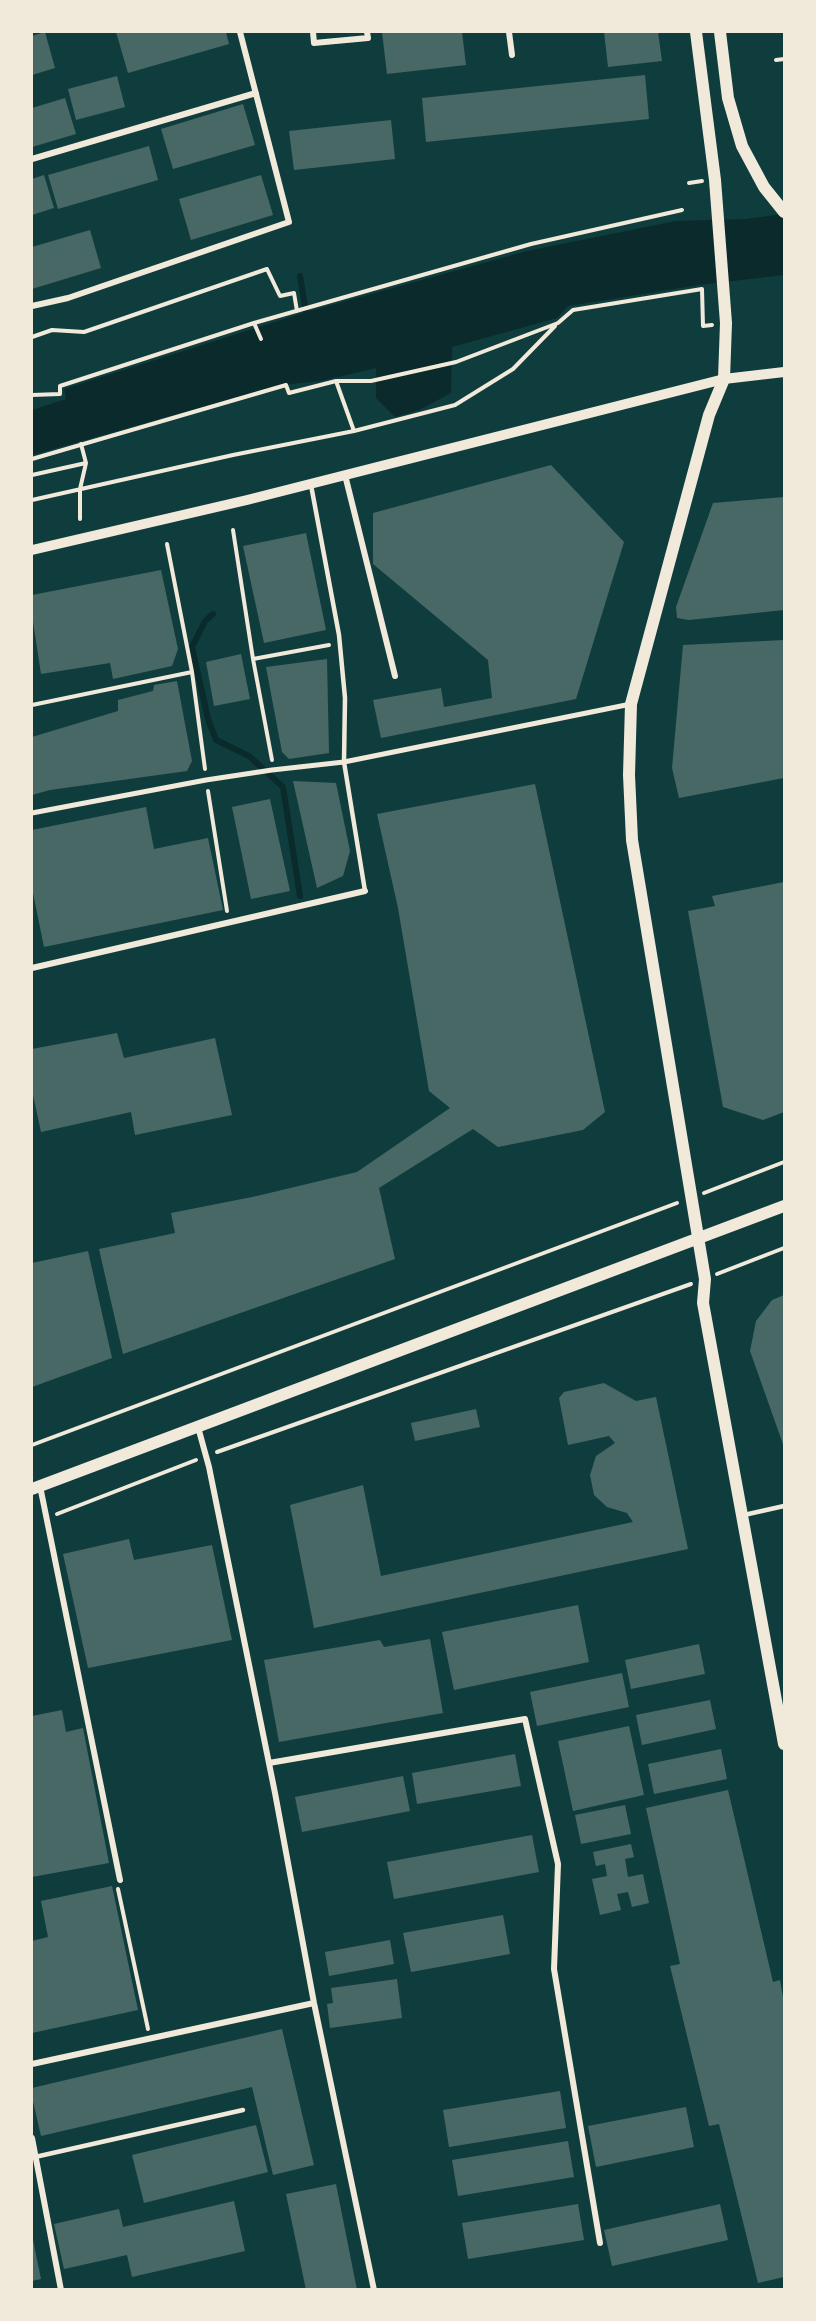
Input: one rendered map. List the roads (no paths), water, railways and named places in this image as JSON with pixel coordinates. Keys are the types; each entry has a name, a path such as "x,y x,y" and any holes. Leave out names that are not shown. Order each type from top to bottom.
{"main road":[{"path":"696,32 709,180 726,322 724,379 709,415 631,704 629,775 632,840 693,1197 697,1238 705,1279 703,1304 784,1744"},
{"path":"720,32 728,98 742,146 764,187 784,212"},
{"path":"36,1487 784,1206"}],"street":[{"path":"32,306 68,298 289,222 240,32"},
{"path":"313,32 314,43 368,38 367,32"},
{"path":"509,32 512,55"},
{"path":"32,159 256,93"},
{"path":"32,550 345,475 724,379 784,372"},
{"path":"345,475 395,676"},
{"path":"32,813 206,780 344,762 631,704"},
{"path":"32,968 365,891"},
{"path":"198,1426 209,1467 314,2003 374,2289"},
{"path":"36,1487 46,1518 120,1881"},
{"path":"268,1763 525,1719 558,1864 554,1969 600,2243"},
{"path":"32,2064 314,2003"},
{"path":"32,2138 61,2289"}],"lane":[{"path":"311,483 340,643 345,698 344,762 365,891"},
{"path":"741,1515 784,1506"},
{"path":"35,2157 243,2110"}],"water":[{"path":"784,214 784,275 699,285 568,306 557,318 452,347 451,393 419,410 395,417 376,398 376,368 321,381 290,384 259,391 32,455 32,410 66,399 64,389 306,312 527,251 676,221 746,219"}],"waterway":[{"path":"300,276 306,312"},
{"path":"213,614 205,621 192,647 208,719 216,740 249,756 283,787 300,896"}]}
